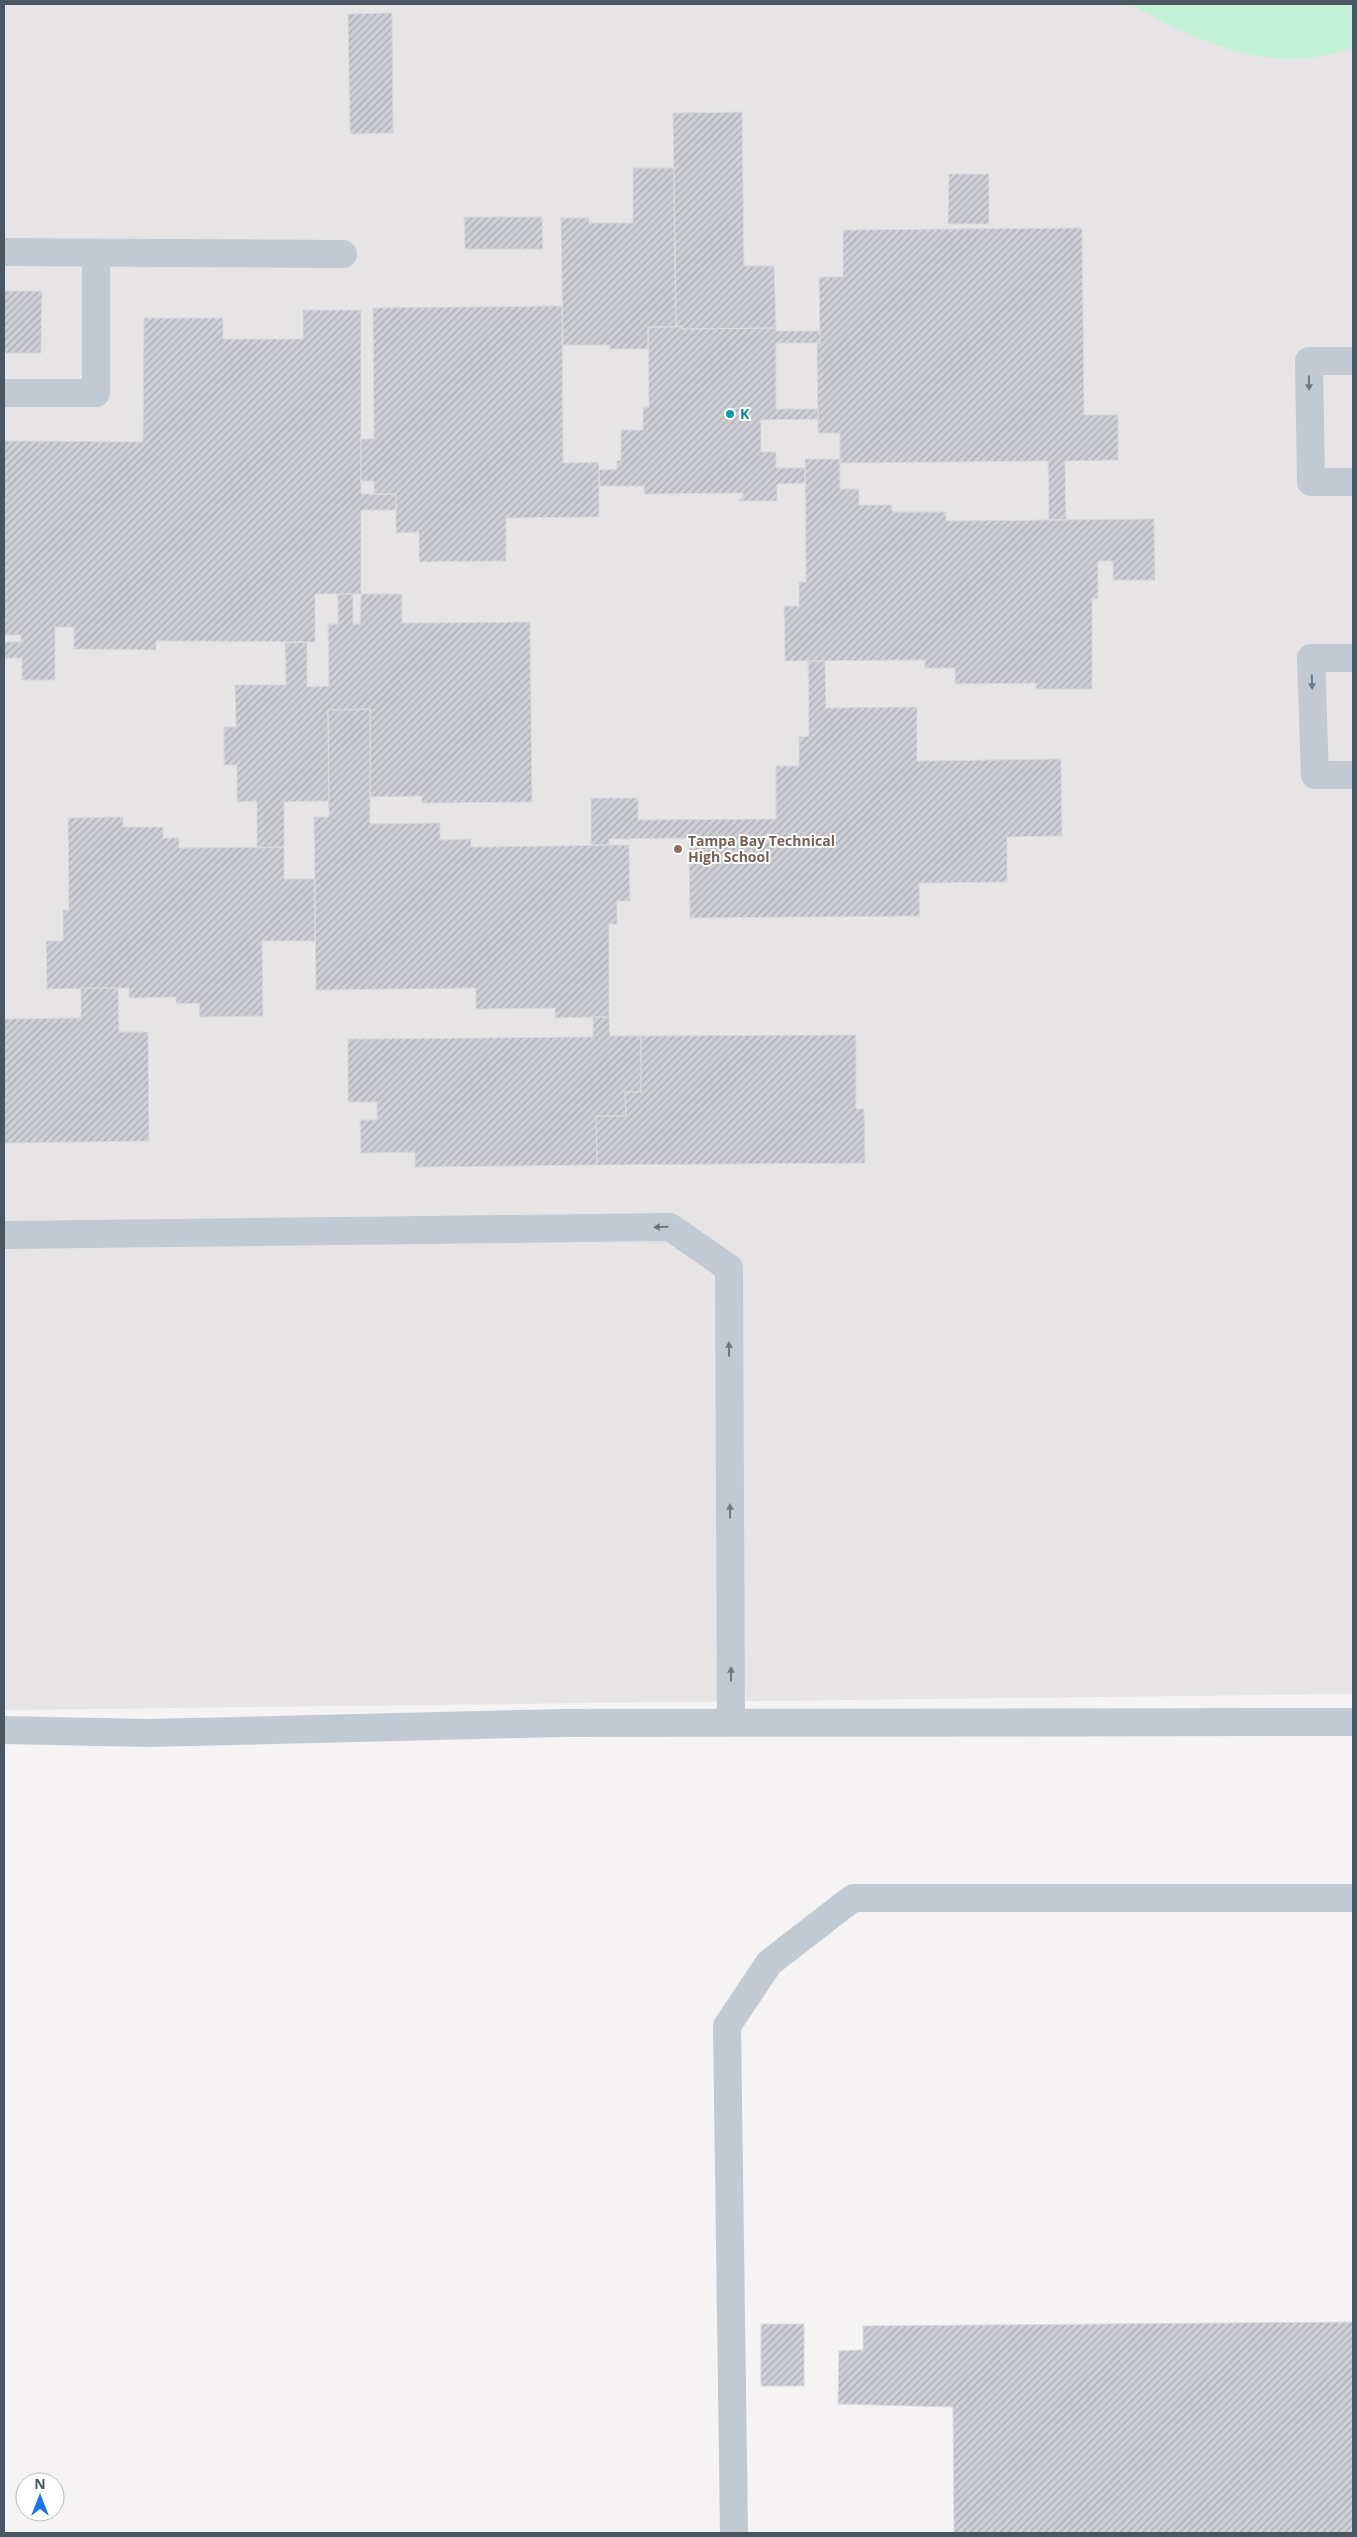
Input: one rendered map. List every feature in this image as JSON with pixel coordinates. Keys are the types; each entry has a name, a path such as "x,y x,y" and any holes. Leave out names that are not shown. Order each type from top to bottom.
{"street":[{"path":"4,252 343,254"},
{"path":"4,393 96,393 96,253"},
{"path":"1353,361 1309,361 1311,482 1353,482"},
{"path":"1353,658 1311,658 1315,775 1353,775"},
{"path":"4,1235 670,1227 729,1268 731,1723"},
{"path":"4,1730 147,1733 563,1723 1353,1722"},
{"path":"734,2533 727,2026 769,1963 853,1898 1353,1898"}],"shaded area":[{"name":"Tampa Bay Technical High School","path":"4,4 1353,4 1353,1694 4,1710"}],"green space":[{"path":"1131,4 1353,4 1353,48 1304,59 1252,55 1210,43 1170,25"}],"building":[{"path":"392,13 393,133 350,134 348,14"},
{"path":"742,112 744,266 774,266 776,328 682,329 682,326 676,327 673,113"},
{"path":"633,168 674,168 676,327 648,327 648,349 610,349 610,345 563,345 561,218 589,218 589,223 633,223"},
{"path":"949,174 989,174 989,224 948,224"},
{"path":"464,217 542,217 543,249 465,249"},
{"path":"1082,228 1084,415 1118,415 1118,460 1065,461 1066,520 1049,520 1048,461 840,463 840,433 818,433 817,343 820,343 819,277 843,277 843,230"},
{"path":"4,291 42,291 41,353 4,353"},
{"path":"562,306 563,463 599,462 599,517 506,518 506,561 419,562 419,532 396,533 396,494 374,494 374,481 361,481 361,439 374,439 373,308"},
{"path":"303,310 361,310 361,494 396,494 396,510 361,510 361,594 315,594 315,642 156,641 156,650 74,649 74,627 55,627 55,680 22,680 22,658 4,658 4,642 21,642 21,635 4,635 4,441 143,442 144,318 223,318 223,339 303,339"},
{"name":"K","path":"682,326 682,329 776,328 776,331 820,331 820,343 776,343 776,409 818,409 818,419 761,420 761,452 776,452 776,468 805,468 805,483 777,484 777,501 739,501 739,499 743,499 743,493 644,494 644,486 599,486 599,470 617,469 617,461 621,460 621,430 643,430 643,407 649,407 648,327"},
{"path":"805,459 840,459 840,489 859,489 859,505 892,505 892,512 946,512 946,521 1154,519 1155,580 1113,580 1113,561 1098,561 1098,599 1092,599 1092,689 1036,689 1036,683 955,684 955,668 925,668 925,660 785,661 784,606 799,606 799,582 806,582"},
{"path":"338,594 353,594 353,624 360,624 361,594 402,594 402,623 530,622 532,802 422,803 422,796 370,797 370,709 328,710 329,801 284,802 284,847 257,848 257,801 237,802 237,765 224,765 224,727 236,727 235,685 286,685 285,643 307,642 307,687 329,686 328,624 338,624"},
{"path":"808,661 825,661 826,708 917,707 917,761 1061,759 1062,836 1007,837 1007,882 919,883 920,916 690,918 689,838 609,839 609,845 591,845 591,798 638,798 638,820 776,819 776,766 799,766 799,737 809,736"},
{"path":"370,709 370,824 440,823 440,840 471,839 471,847 629,845 630,901 617,901 617,924 609,924 609,1017 555,1018 555,1008 476,1009 476,988 316,990 314,817 329,817 328,710"},
{"path":"123,817 123,827 163,827 163,838 179,838 179,848 284,847 284,879 315,879 315,941 262,941 263,1016 200,1017 199,1003 176,1004 176,997 129,998 129,988 47,989 46,941 63,941 63,910 69,910 68,818"},
{"path":"81,988 118,988 119,1032 148,1032 149,1141 4,1143 4,1019 81,1018"},
{"path":"593,1017 609,1017 610,1036 641,1036 641,1092 625,1092 626,1116 596,1116 597,1165 415,1167 415,1152 361,1153 360,1120 377,1120 377,1102 348,1102 348,1039 593,1037"},
{"path":"856,1035 856,1109 864,1109 865,1163 597,1165 596,1116 626,1116 625,1092 641,1092 641,1036"},
{"path":"1353,2322 1353,2533 954,2533 953,2407 838,2404 839,2351 863,2350 863,2326"},
{"path":"761,2324 804,2324 804,2386 761,2386"}],"place":[{"name":"K","path":"730,414"},
{"name":"Tampa Bay Technical High School","path":"678,849"}]}
